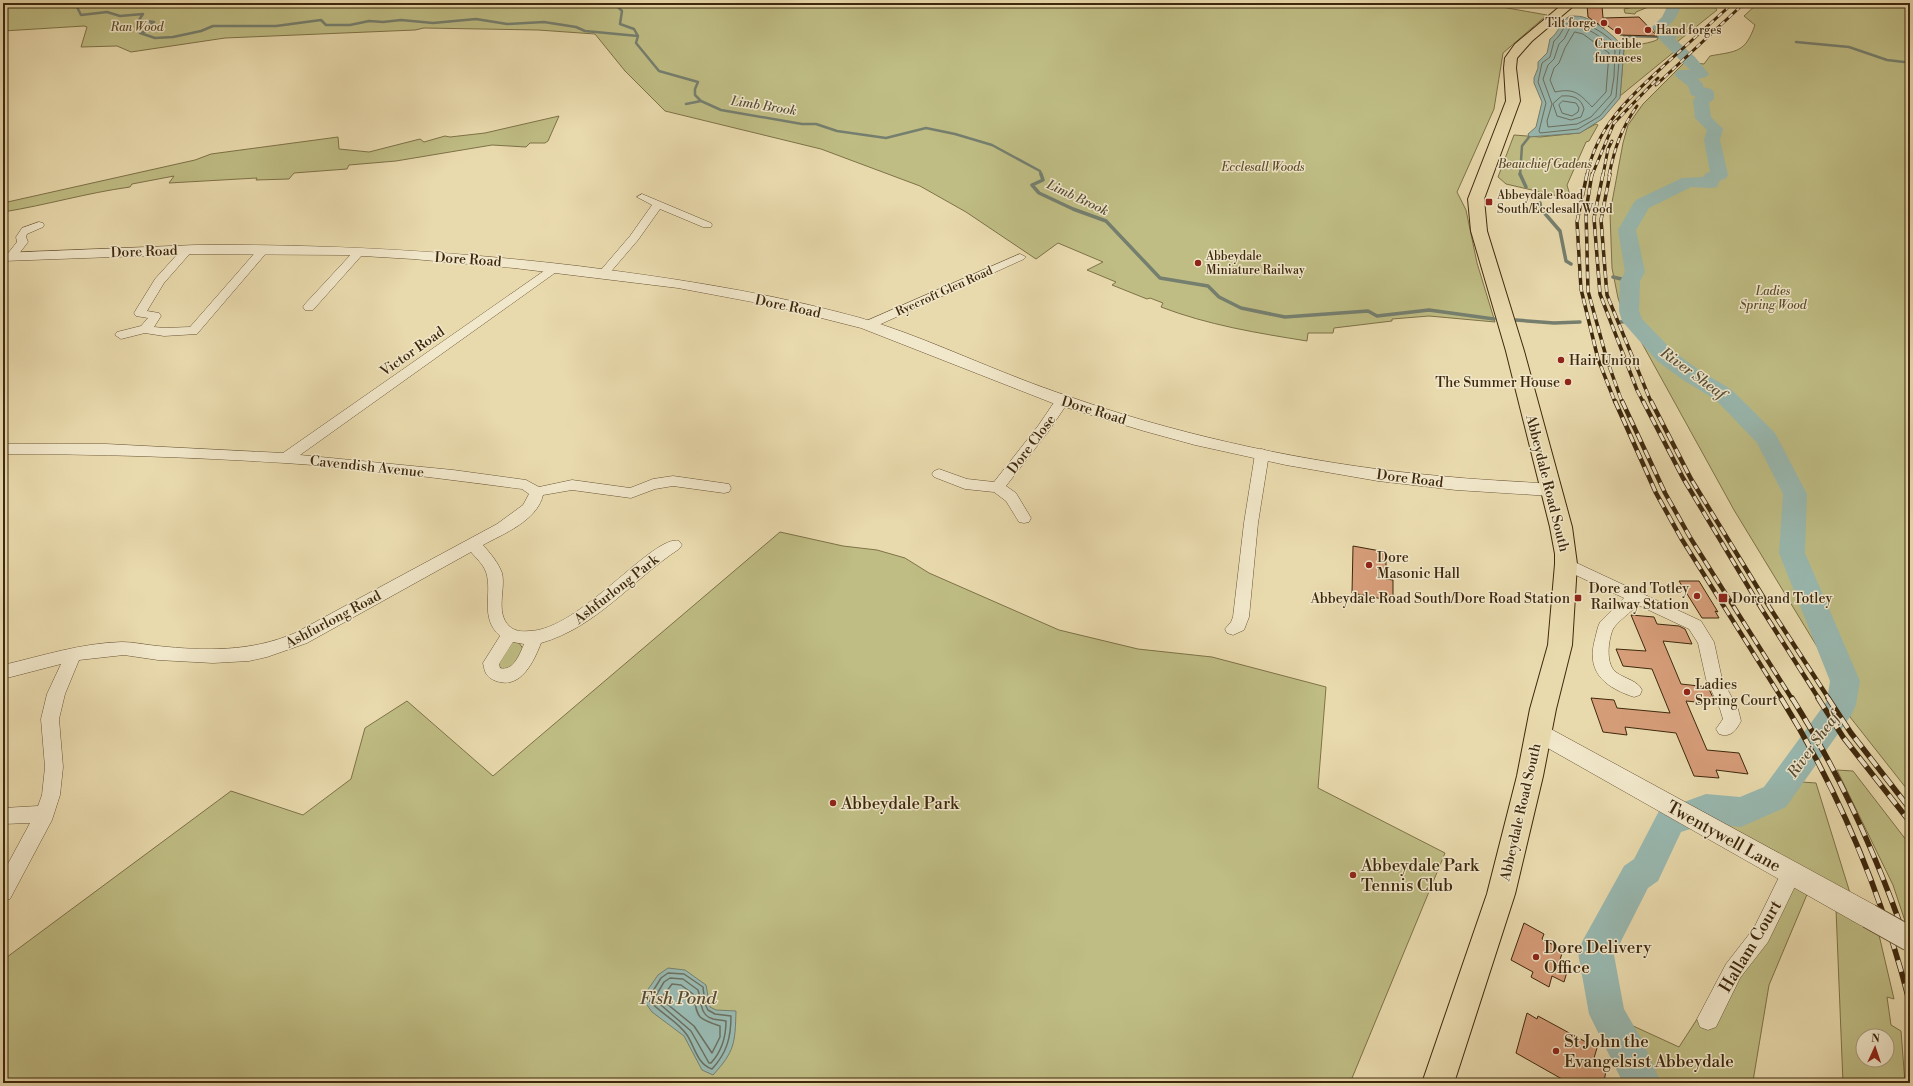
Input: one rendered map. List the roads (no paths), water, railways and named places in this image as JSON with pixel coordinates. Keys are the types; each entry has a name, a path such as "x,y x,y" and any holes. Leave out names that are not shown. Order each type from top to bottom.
{"main road":[{"name":"Abbeydale Road South","path":"1438,1083 1501,894 1530,776 1538,731 1560,645 1566,564 1561,527 1515,351 1479,231 1476,199 1512,101 1514,93 1510,62 1512,56 1521,45 1537,33 1567,4"}],"street":[{"path":"642,197 707,225"},
{"path":"604,273 634,238 658,204"},
{"path":"7,257 23,242 21,237 22,234 29,227"},
{"name":"Dore Road","path":"7,257 187,250 264,249 359,252 604,273 793,306 868,325 1009,382 1062,401 1132,422 1262,454 1360,472 1427,481 1551,490"},
{"path":"121,335 146,329 164,332 193,331 264,249"},
{"path":"146,329 155,316 140,313 159,281 187,250"},
{"path":"309,307 359,252"},
{"name":"Ryecroft Glen Road","path":"868,325 1020,257"},
{"name":"Victor Road","path":"286,458 554,268"},
{"name":"Dore Close","path":"998,487 1044,430 1062,401"},
{"name":"Cavendish Avenue","path":"3,449 106,449 286,458 453,475 526,485 537,492"},
{"path":"1233,629 1238,626 1241,617 1262,454"},
{"name":"Dore Close","path":"939,474 966,484 998,487 1011,496 1024,518"},
{"path":"537,492 572,485 631,493 653,484 674,481 724,488"},
{"name":"Ashfurlong Road","path":"3,672 73,656 119,649 192,656 229,656 270,650 290,644 472,544 524,513 533,504 537,492"},
{"path":"472,544 489,563 494,572 496,586 494,607 496,617 499,625 509,635 491,663 492,672 498,675 506,676 520,668 526,660 534,639"},
{"name":"Ashfurlong Park","path":"509,635 534,639 554,633 583,617 644,566 674,545"},
{"path":"1566,564 1695,625 1706,642 1714,679 1729,709 1732,721 1725,729"},
{"path":"1634,690 1610,677 1602,668 1600,654 1606,626 1636,597"},
{"path":"3,892 45,814 51,795 54,767 50,719 56,694 73,656"},
{"name":"Twentywell Lane","path":"1538,731 1791,874 1910,939"},
{"path":"3,816 45,814"},
{"name":"Hallam Court","path":"1708,1019 1733,971 1761,934 1791,874"}],"water":[{"path":"1570,16 1583,17 1599,25 1624,48 1620,98 1602,119 1580,133 1529,137 1528,134 1536,127 1542,102 1534,83 1538,62 1547,53 1550,39 1556,34 1564,21"},
{"name":"Fish Pond","path":"668,968 685,970 706,985 710,1007 716,1010 736,1011 734,1039 730,1053 713,1075 702,1070 684,1036 652,1012 642,998 658,975"}],"waterway":[{"path":"75,3 81,15 107,12 120,16 143,14 139,20 154,22 149,26 161,27 140,33 155,38 173,37 201,31 213,26 276,26 321,20 326,25 350,25 369,21 383,22 401,20 433,23 476,19 507,24 544,22 576,27 585,31 638,36"},
{"name":"Limb Brook","path":"614,3 622,11 620,24 634,29 638,36"},
{"name":"River Sheaf","path":"1642,1083 1630,1055 1607,1014 1596,953 1636,877 1646,870 1670,821 1706,809 1741,812 1775,797 1841,705 1845,681 1792,553 1795,494 1767,439 1724,395 1691,375 1665,356 1632,321 1629,311 1630,281 1635,272 1627,230 1642,204 1688,182 1711,183 1712,177 1719,175 1712,140 1715,129 1703,118 1701,100 1706,99 1706,92 1696,92 1695,84 1682,75 1683,73 1695,75 1701,74 1690,60 1665,37 1670,36 1659,27 1668,19 1676,3"},
{"name":"Limb Brook","path":"638,36 636,43 659,71 698,82 695,89 695,95 701,101"},
{"path":"1624,36 1665,37"},
{"path":"1796,42 1849,47 1887,60 1904,62"},
{"path":"686,104 701,101"},
{"name":"Limb Brook","path":"701,101 721,110 802,124 816,124 837,131 886,138 926,128 955,134 992,145 1040,171 1041,175"},
{"path":"1520,174 1522,146 1529,137"},
{"name":"Limb Brook","path":"1041,174 1043,180 1032,185 1039,193 1073,209 1106,221 1160,278 1208,286 1219,297 1241,308 1285,317 1368,311 1377,316 1429,310 1494,319"},
{"path":"1520,174 1526,187"},
{"path":"1540,203 1541,209 1560,231 1566,261 1571,264"},
{"path":"1613,277 1630,281"},
{"name":"Limb Brook","path":"1516,320 1554,323 1580,322"},
{"name":"Limb Brook","path":"1620,322 1632,321"}],"railway":[{"path":"1587,175 1599,140 1618,111 1642,86 1733,3"},
{"path":"1656,85 1739,8"},
{"path":"1592,175 1614,123 1658,78"},
{"path":"1609,175 1619,139 1637,106"},
{"path":"1603,175 1608,149 1612,141"},
{"path":"1587,174 1577,222 1581,289 1598,359 1615,402"},
{"path":"1592,174 1586,210 1588,291 1607,360 1622,402"},
{"path":"1603,174 1594,218 1600,294 1643,402"},
{"path":"1610,174 1601,220 1607,295 1651,402"},
{"path":"1615,401 1656,493 1681,538 1782,699"},
{"path":"1622,401 1665,493 1691,539 1792,699"},
{"path":"1643,401 1683,478 1761,608 1819,699"},
{"path":"1651,401 1691,479 1770,608 1829,699"},
{"path":"1781,698 1822,770 1857,846 1887,924 1910,1004"},
{"path":"1792,698 1827,758 1873,853 1910,952"},
{"path":"1818,698 1843,737 1910,822"},
{"path":"1828,698 1851,733 1910,809"}],"place":[{"name":"Tilt forge","path":"1604,23"},
{"name":"Hand forges","path":"1648,30"},
{"name":"Crucible furnaces","path":"1618,31"},
{"name":"Abbeydale Road South/Ecclesall Wood","path":"1489,202"},
{"name":"Abbeydale Miniature Railway","path":"1198,263"},
{"name":"Hair Union","path":"1561,360"},
{"name":"The Summer House","path":"1568,382"},
{"name":"Dore Masonic Hall","path":"1369,565"},
{"name":"Dore and Totley Railway Station","path":"1697,596"},
{"name":"Abbeydale Road South/Dore Road Station","path":"1578,598"},
{"name":"Dore and Totley","path":"1723,598"},
{"name":"Ladies Spring Court","path":"1687,692"},
{"name":"Abbeydale Park","path":"833,803"},
{"name":"Abbeydale Park Tennis Club","path":"1353,875"},
{"name":"Dore Delivery Office","path":"1536,957"},
{"name":"St John the Evangelsist Abbeydale","path":"1556,1051"}],"park label":[{"name":"Ran Wood","path":"137,27"},
{"name":"Beauchief Gadens","path":"1545,164"},
{"name":"Ecclesall Woods","path":"1263,167"},
{"name":"Ladies Spring Wood","path":"1773,298"}]}
